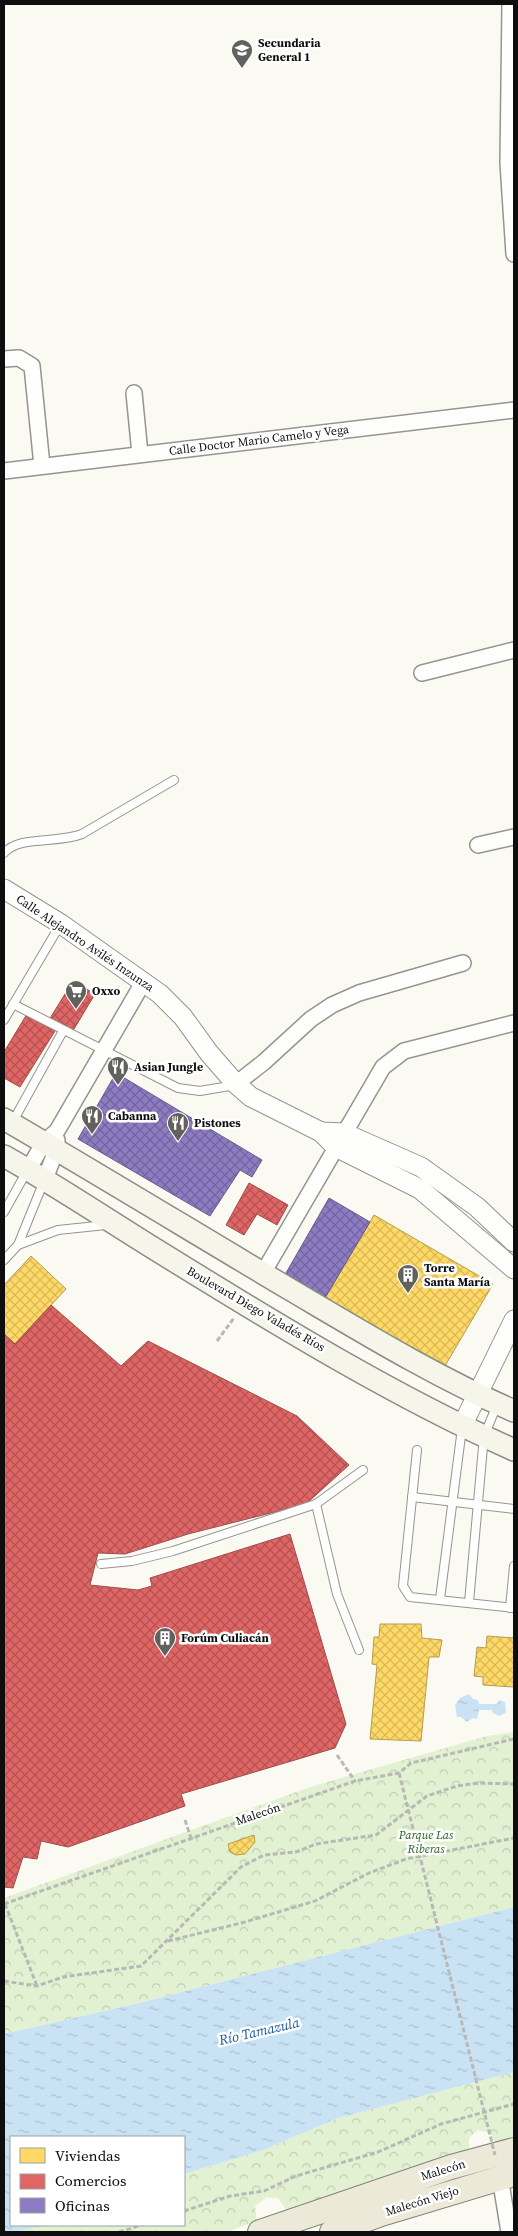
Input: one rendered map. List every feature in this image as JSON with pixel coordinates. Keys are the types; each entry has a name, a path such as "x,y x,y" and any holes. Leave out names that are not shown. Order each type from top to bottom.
{"main road":[{"path":"8,1122 52,1140 153,1209 393,1350 478,1395 506,1407"},
{"name":"Boulevard Diego Valadés Ríos","path":"4,1156 36,1174 170,1259 380,1382 462,1426 514,1450"},
{"name":"Malecón","path":"260,2232 375,2191 506,2164"},
{"name":"Malecón Viejo","path":"332,2232 506,2164"}],"street":[{"path":"510,4 508,163 514,254"},
{"path":"4,359 19,358 32,366 42,466"},
{"path":"134,393 140,454"},
{"name":"Calle Doctor Mario Camelo y Vega","path":"4,471 514,410"},
{"path":"422,673 514,650"},
{"path":"478,845 514,837"},
{"name":"Calle Alejandro Avilés Inzunza","path":"4,889 61,924 144,981 184,1016 209,1053 236,1084 266,1106 340,1140 421,1167 477,1207 514,1242"},
{"path":"236,1084 264,1062 311,1019 332,1004 359,993 464,963"},
{"path":"36,1174 52,1140 144,981"},
{"path":"263,1273 373,1080 392,1058 404,1051 514,1023"},
{"name":"Calle Alejandro Avilés Inzunza","path":"340,1140 420,1189 514,1269"},
{"path":"462,1426 514,1320"},
{"path":"506,2164 509,2232"}],"lane":[{"path":"4,853 11,846 20,842 46,842 71,838 82,834 174,780"},
{"path":"4,1020 61,924"},
{"path":"13,1004 63,1031 188,1091 200,1091 236,1084"},
{"path":"8,1122 63,1031"},
{"path":"4,1212 36,1174"},
{"path":"18,1245 36,1174"},
{"path":"4,1260 18,1245 70,1227 115,1224"},
{"path":"469,1602 476,1504 484,1436 506,1407"},
{"path":"440,1599 462,1426"},
{"path":"417,1450 403,1586 410,1597 512,1608 514,1566"},
{"path":"102,1564 132,1561 173,1551 316,1504 363,1470"},
{"path":"412,1497 514,1508"},
{"path":"316,1504 337,1594 359,1650"}],"path":[{"name":"Malecón","path":"4,1904 355,1780 399,1773 410,1763 514,1739"},
{"path":"337,1756 355,1780"},
{"path":"399,1773 506,2164"},
{"path":"4,1981 37,1986 63,1976 141,1966 241,1867 264,1855 296,1852 316,1844 376,1835 427,1796 457,1786 478,1783 514,1784"},
{"path":"185,1820 191,1838"},
{"path":"168,1941 245,1922 315,1901 369,1873 406,1859 514,1838"},
{"path":"4,1904 37,1986"},
{"path":"185,2211 230,2196 264,2191 296,2176 378,2152 441,2124 514,2104"},
{"path":"119,2232 139,2226"}],"green space":[{"name":"Parque Las Riberas","path":"514,1732 514,1907 139,2003 4,2034 4,1898 310,1787 487,1736"},
{"path":"514,2072 514,2139 495,2143 490,2133 478,2130 469,2138 469,2150 286,2210 278,2198 267,2197 255,2206 257,2221 227,2232 15,2232 43,2226 185,2226 185,2174 263,2150 338,2118"}],"water":[{"path":"469,1694 473,1699 478,1700 479,1704 497,1704 499,1700 505,1702 506,1713 499,1716 493,1713 492,1710 479,1710 477,1719 473,1718 467,1722 461,1717 457,1717 455,1705 460,1698"},
{"name":"Río Tamazula","path":"514,1907 514,2072 338,2118 263,2150 185,2174 185,2136 10,2136 10,2226 43,2226 15,2232 4,2232 4,2034 139,2003"}],"building: Viviendas":[{"name":"Torre Santa María","path":"374,1215 493,1284 442,1371 322,1303"},
{"path":"31,1256 66,1289 15,1344 4,1334 4,1285"},
{"path":"380,1624 421,1624 422,1638 442,1640 439,1657 429,1657 421,1741 370,1739 377,1665 372,1664 374,1637 379,1637"},
{"path":"487,1636 514,1638 514,1687 483,1685 483,1677 474,1676 477,1647 486,1648"},
{"path":"254,1835 255,1842 245,1854 236,1855 230,1852 228,1844"}],"building: Comercios":[{"path":"73,981 95,994 71,1034 49,1020"},
{"path":"27,1014 55,1031 20,1087 4,1078 4,1052"},
{"path":"249,1183 288,1205 277,1225 257,1214 244,1235 226,1225"},
{"name":"Forúm Culiacán","path":"51,1305 121,1366 148,1341 297,1416 349,1465 306,1504 188,1534 125,1554 98,1553 90,1585 138,1590 152,1586 150,1578 290,1534 346,1724 335,1748 181,1794 185,1806 68,1847 41,1841 37,1859 23,1857 13,1888 4,1887 4,1334 15,1344"}],"building: Oficinas":[{"path":"116,1073 262,1160 252,1177 240,1170 210,1216 78,1139"},
{"path":"329,1198 370,1222 322,1303 282,1280"}],"place":[{"name":"Secundaria General 1","path":"242,69"},
{"name":"Oxxo","path":"76,1010"},
{"name":"Asian Jungle","path":"118,1086"},
{"name":"Cabanna","path":"92,1135"},
{"name":"Pistones","path":"178,1142"},
{"name":"Torre Santa María","path":"408,1294"},
{"name":"Forúm Culiacán","path":"165,1657"}]}
